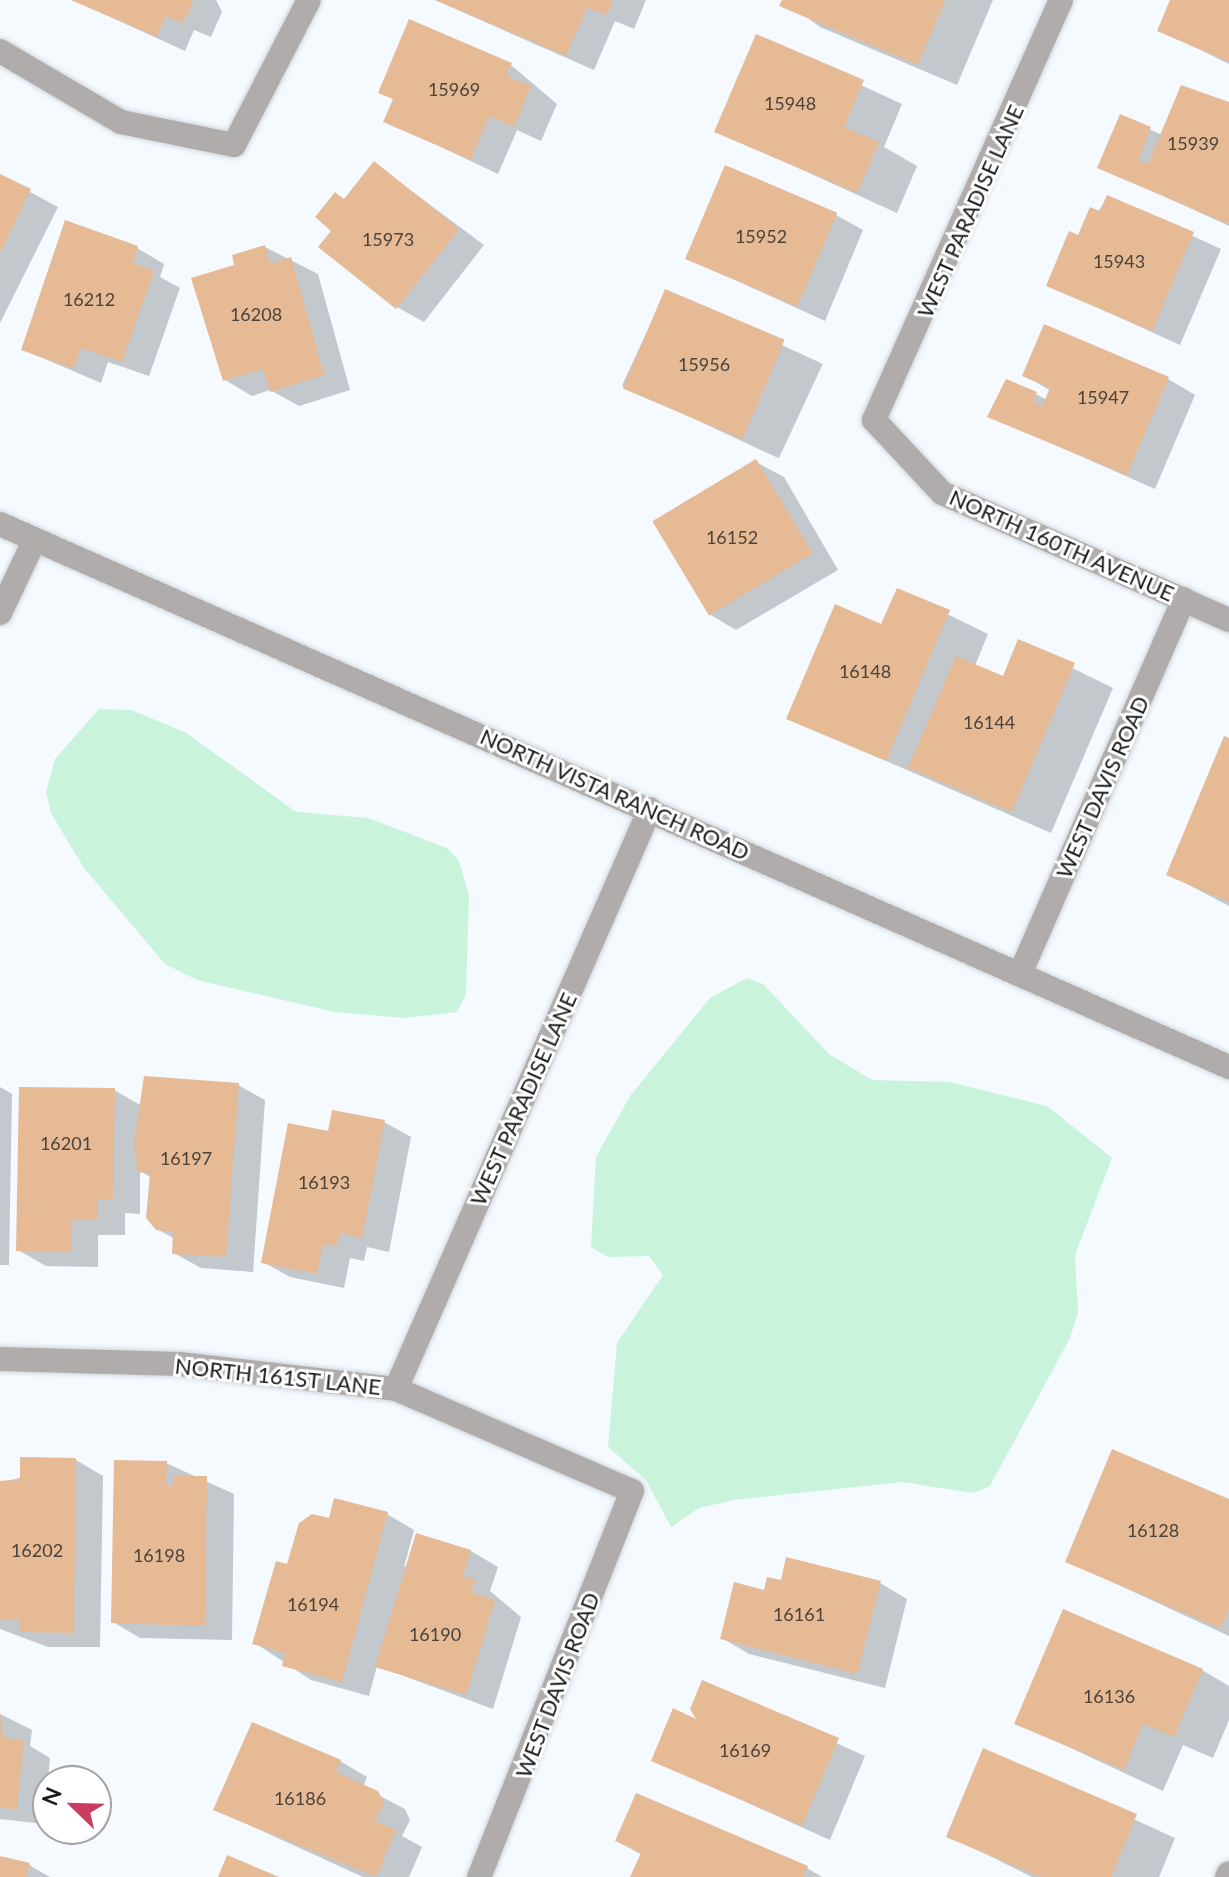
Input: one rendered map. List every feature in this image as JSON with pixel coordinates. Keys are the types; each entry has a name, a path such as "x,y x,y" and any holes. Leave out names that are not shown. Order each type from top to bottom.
{"street":[{"path":"0,51 121,122 234,145 309,0"},
{"name":"WEST PARADISE LANE","path":"874,420 1061,0"},
{"name":"NORTH 160TH AVENUE","path":"874,420 942,493 1229,620"},
{"name":"NORTH VISTA RANCH ROAD","path":"0,524 1229,1067"},
{"path":"0,613 34,541"},
{"name":"WEST DAVIS ROAD","path":"1020,974 1184,599"},
{"name":"WEST PARADISE LANE","path":"396,1389 650,809"},
{"name":"NORTH 161ST LANE","path":"0,1359 180,1364 396,1389 632,1491"},
{"name":"WEST DAVIS ROAD","path":"479,1877 632,1491"}],"green space":[{"path":"99,709 131,710 185,732 296,812 368,818 447,848 459,861 469,895 466,995 457,1012 404,1018 335,1012 197,980 165,964 84,868 51,813 46,792 55,759"},
{"path":"747,978 763,984 829,1054 872,1080 950,1082 1047,1106 1112,1158 1075,1255 1078,1312 1070,1338 990,1486 973,1493 902,1482 734,1500 699,1508 671,1527 646,1480 608,1447 617,1343 663,1275 649,1256 608,1257 591,1247 596,1157 630,1096 710,998"}],"building":[{"path":"71,0 193,0 183,23 166,16 157,37"},
{"path":"435,0 613,0 607,15 587,7 566,56"},
{"path":"782,0 945,0 918,65 779,6"},
{"path":"1170,0 1229,0 1229,62 1157,31"},
{"path":"409,19 512,63 506,76 531,86 514,127 489,116 471,160 383,122 393,99 378,93"},
{"path":"756,34 864,80 844,127 879,142 857,193 714,132"},
{"path":"1181,85 1229,102 1229,224 1097,168 1120,114 1151,127 1138,160 1148,164"},
{"path":"374,161 459,229 396,309 318,247 331,231 315,217 335,192 344,199"},
{"path":"725,165 837,213 797,307 685,259"},
{"path":"0,174 31,189 0,253"},
{"path":"1107,195 1194,232 1152,331 1046,286 1069,231 1078,235 1090,207 1100,211"},
{"path":"65,220 138,246 133,263 154,271 122,362 81,348 74,369 21,350"},
{"path":"265,245 270,264 291,257 324,375 270,392 263,369 223,381 191,278 234,265 232,255"},
{"path":"665,289 785,340 742,439 623,388"},
{"path":"1044,324 1169,377 1127,475 987,417 1006,379 1037,392 1033,402 1042,406 1050,388 1022,376"},
{"path":"756,459 813,553 709,616 652,521"},
{"path":"897,588 950,610 886,761 786,719 835,604 881,624"},
{"path":"1018,639 1075,663 1012,812 908,768 956,656 1003,676"},
{"path":"1224,736 1229,738 1229,902 1166,875"},
{"path":"144,1076 239,1083 226,1257 172,1254 173,1232 156,1230 146,1218 150,1173 138,1172 134,1143"},
{"path":"19,1087 115,1088 113,1199 98,1199 98,1220 72,1220 71,1252 16,1251"},
{"path":"332,1110 385,1120 362,1238 340,1233 337,1246 323,1244 317,1274 261,1263 288,1123 328,1131"},
{"path":"1112,1449 1229,1499 1229,1608 1220,1628 1065,1562"},
{"path":"20,1457 76,1458 74,1633 19,1632 19,1619 0,1619 0,1481 20,1479"},
{"path":"114,1460 167,1461 166,1486 173,1486 173,1476 207,1476 205,1626 111,1623"},
{"path":"334,1498 388,1512 342,1682 282,1666 285,1653 252,1644 276,1561 287,1564 299,1523 312,1514 329,1518"},
{"path":"416,1533 471,1550 463,1576 476,1580 471,1592 495,1600 466,1695 375,1667"},
{"path":"786,1557 881,1581 857,1674 720,1639 734,1582 764,1590 767,1577 781,1580"},
{"path":"1063,1609 1203,1669 1174,1737 1143,1724 1124,1770 1014,1724"},
{"path":"702,1680 839,1738 802,1826 651,1761 673,1708 696,1719 690,1709"},
{"path":"0,1712 3,1738 24,1740 17,1809 0,1808"},
{"path":"252,1722 341,1760 336,1772 378,1791 384,1804 375,1821 396,1830 376,1877 213,1810"},
{"path":"983,1748 1137,1814 1111,1877 1041,1877 946,1837"},
{"path":"636,1793 808,1866 803,1877 630,1877 641,1853 615,1841"},
{"path":"227,1855 279,1877 218,1877"},
{"path":"0,1856 30,1863 26,1877 0,1877"}]}
